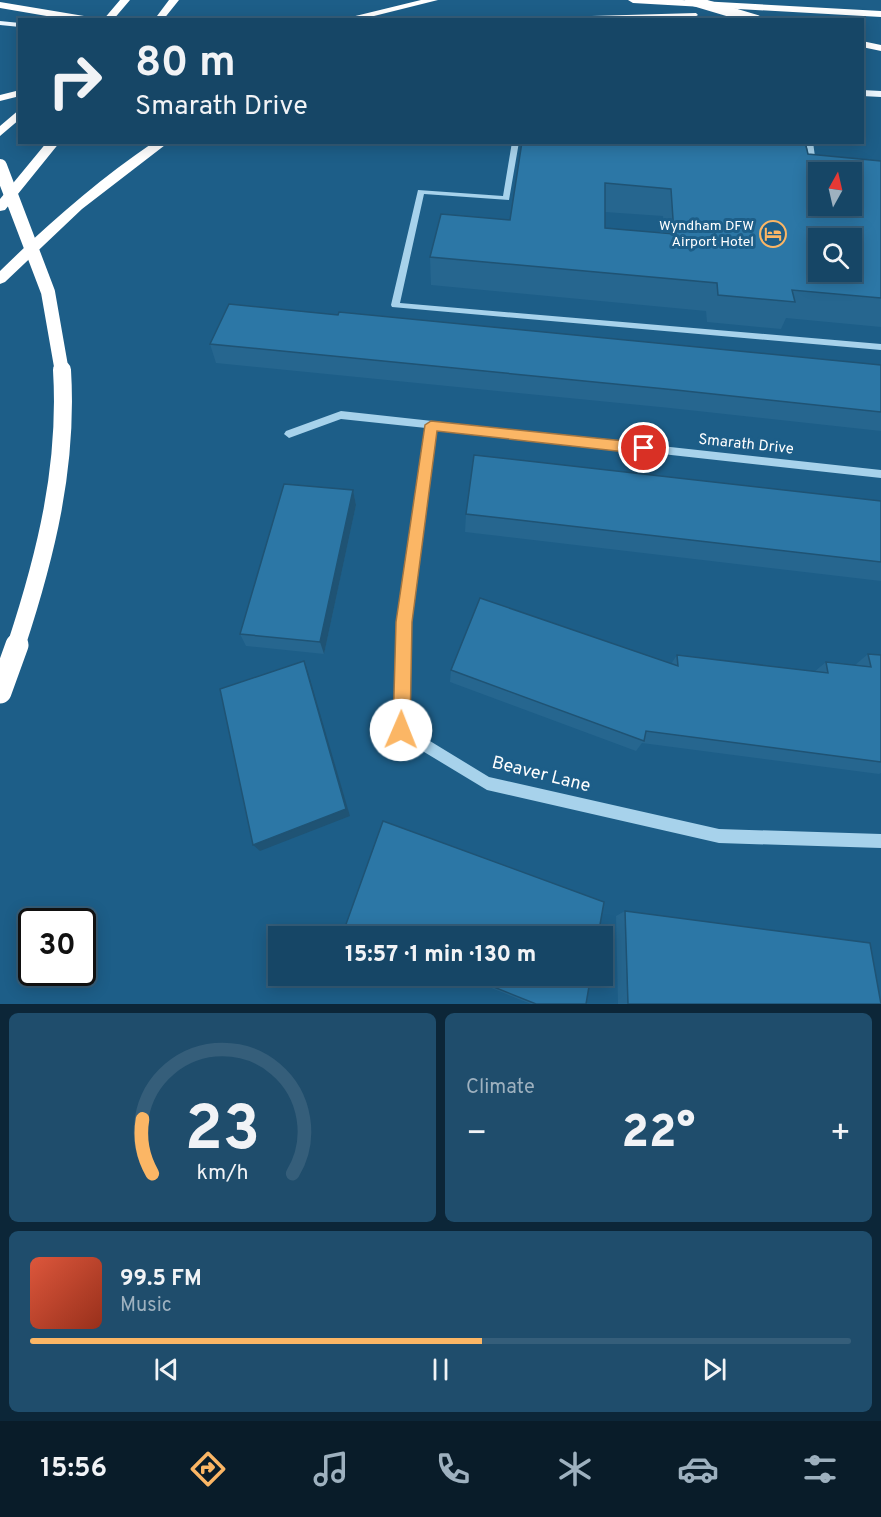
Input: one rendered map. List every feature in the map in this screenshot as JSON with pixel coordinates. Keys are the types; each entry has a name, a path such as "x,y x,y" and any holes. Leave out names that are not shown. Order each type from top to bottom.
{"highway":[{"path":"109,18 125,0"},
{"path":"160,18 174,0"},
{"path":"352,18 433,0"},
{"path":"633,0 881,14"},
{"path":"690,0 750,18"},
{"path":"817,0 881,4"},
{"path":"0,5 78,18"},
{"path":"595,18 652,15 740,18"},
{"path":"864,23 881,24"},
{"path":"864,44 881,48"},
{"path":"0,98 18,94"},
{"path":"0,133 18,114"},
{"path":"0,207 52,144"},
{"path":"0,279 42,236 97,188 160,144"},
{"path":"0,166 53,309 59,336 66,407 63,453 44,563 0,692"}],"main road":[{"path":"0,23 18,25"},
{"path":"864,93 881,94"}],"street":[{"path":"516,144 506,198 421,192 395,305 881,347"},
{"path":"809,144 814,162"},
{"path":"802,162 808,162"},
{"name":"Smarath Drive","path":"289,434 341,416 881,474"},
{"name":"Beaver Lane","path":"431,425 404,622 401,730 487,783 719,837 881,841"}],"building":[{"name":"Wyndham DFW Airport Hotel","path":"522,144 806,144 808,154 881,161 881,298 792,290 795,302 718,295 717,283 430,257 441,214 510,220","holes":["605,183 671,189 674,234 605,228"]},
{"path":"229,304 338,315 339,312 881,365 881,412 210,344"},
{"path":"474,455 881,501 881,562 466,514"},
{"path":"284,484 353,490 320,642 240,634"},
{"path":"480,598 678,666 677,655 828,673 826,662 871,667 868,654 881,655 881,762 646,731 644,741 451,670"},
{"path":"304,661 346,809 253,845 220,689"},
{"path":"383,821 604,902 600,926 345,926"},
{"path":"625,911 870,943 881,1004 628,1004"},
{"path":"491,986 589,986 586,1004 536,1004"}],"place":[{"name":"Wyndham DFW Airport Hotel","path":"773,234"}],"route":[{"path":"401,730 404,622 431,425 644,448"}]}
